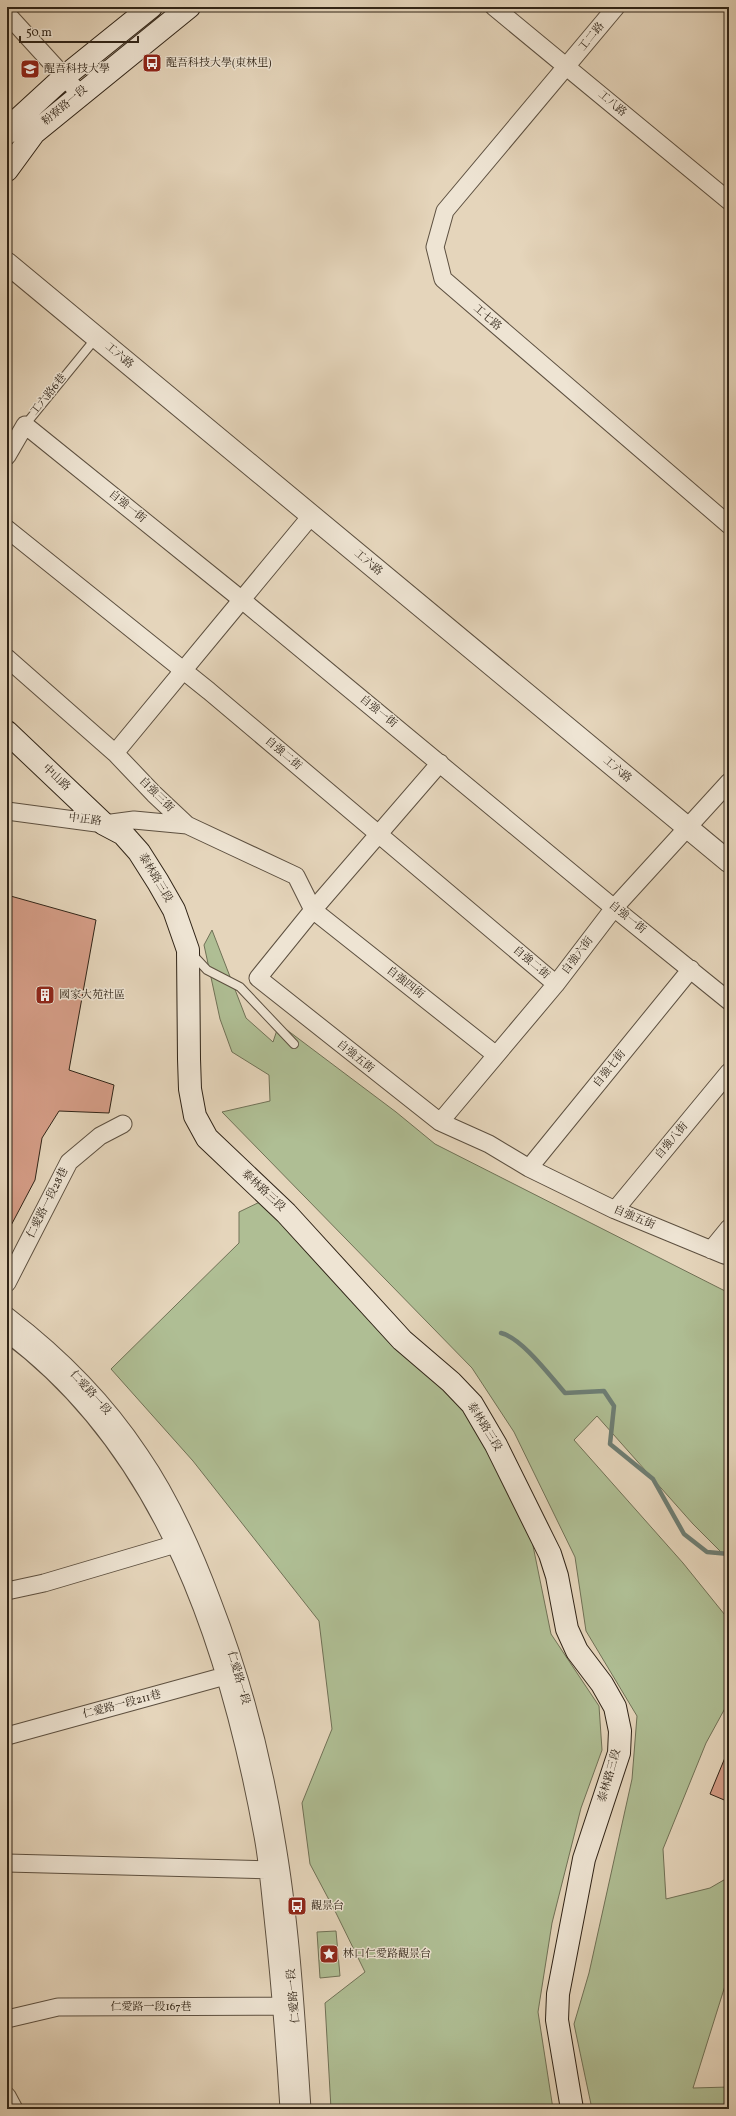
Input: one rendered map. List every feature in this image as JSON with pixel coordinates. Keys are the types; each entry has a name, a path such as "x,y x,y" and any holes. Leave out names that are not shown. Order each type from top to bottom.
{"main road":[{"name":"粉寮路一段","path":"7,133 16,121 64,77 150,7"},
{"name":"粉寮路一段","path":"7,170 34,133 80,94 189,7"},
{"name":"中山路","path":"7,732 104,824"},
{"name":"泰林路三段","path":"104,824 123,834 139,852 174,910 188,950 190,1089 195,1116 204,1132 227,1158 286,1213 402,1340 451,1382 472,1404 496,1445 550,1554 557,1576 567,1629 577,1651 602,1684 615,1707 620,1731 619,1753 584,1859 558,1994 557,2020 572,2109"}],"street":[{"name":"工八路","path":"494,7 729,201"},
{"name":"工二路","path":"567,67 616,7"},
{"path":"7,14 80,94"},
{"name":"工七路","path":"567,67 445,211 435,247 443,279 729,525"},
{"name":"工六路","path":"7,263 729,862"},
{"name":"工六路6巷","path":"7,456 25,425"},
{"name":"自強一街","path":"25,425 242,600 614,908 729,1001"},
{"path":"115,753 311,516"},
{"name":"自強二街","path":"7,528 183,671 556,984"},
{"name":"自強三街","path":"7,658 115,753 154,794 187,825 296,876 313,910"},
{"name":"自強五街","path":"440,763 313,910 258,978 440,1122 489,1144 529,1168 615,1210 712,1250"},
{"name":"自強六街","path":"440,1122 556,984 614,908 729,782"},
{"name":"中正路","path":"7,811 104,824 134,820 187,825"},
{"name":"自強四街","path":"313,910 496,1055"},
{"name":"自強七街","path":"529,1168 691,969"},
{"name":"自強八街","path":"615,1210 729,1072"},
{"name":"仁愛路一段28巷","path":"7,1283 69,1162 100,1136 123,1124"},
{"path":"729,1228 712,1250 724,1255 729,1249"},
{"name":"仁愛路一段","path":"7,1316 70,1371 110,1414 144,1461 167,1498 182,1542 225,1633 232,1675 259,1753 276,1834 274,1870 302,2109"},
{"name":"仁愛路一段","path":"7,1333 55,1375 91,1412 119,1447 157,1507 182,1542"},
{"path":"7,1591 44,1583 182,1542"},
{"name":"仁愛路一段211巷","path":"7,1736 232,1675"},
{"path":"7,1863 274,1870"},
{"name":"仁愛路一段","path":"289,2006 289,2109"},
{"name":"仁愛路一段167巷","path":"7,2019 58,2007 289,2006"},
{"path":"7,2096 14,2109"}],"lane":[{"name":"工六路6巷","path":"25,425 96,337"},
{"path":"188,950 207,970 240,987 294,1044"}],"green space":[{"path":"212,930 246,1018 273,1042 279,1024 396,1112 435,1144 729,1293 729,1560 693,1524 597,1416 574,1440 683,1563 729,1620 729,1701 706,1743 663,1849 666,1899 710,1888 729,1877 729,1973 693,2088 729,2087 729,2109 592,2109 574,2024 589,1973 632,1779 637,1716 586,1631 575,1557 514,1432 472,1368 222,1112 270,1101 269,1075 232,1052 220,1019 204,945"},
{"path":"264,1200 346,1292 440,1387 464,1406 531,1536 551,1634 599,1706 602,1750 581,1808 552,1923 538,2012 553,2109 331,2109 325,2003 365,1972 310,1864 302,1803 332,1729 319,1621 193,1461 111,1369 239,1243 239,1212"},
{"path":"336,1931 340,1976 320,1978 317,1932"}],"building":[{"name":"國家大苑社區","path":"7,895 96,920 69,1070 114,1085 109,1113 59,1111 42,1138 35,1180 7,1233"},
{"path":"729,1748 729,1802 710,1794"}],"waterway":[{"path":"501,1333 509,1336 527,1350 565,1393 604,1391 614,1406 610,1444 653,1479 684,1534 707,1552 729,1554"}],"place":[{"name":"醒吾科技大學(東林里)","path":"152,63"},
{"name":"醒吾科技大學","path":"30,69"},
{"name":"國家大苑社區","path":"45,995"},
{"name":"觀景台","path":"297,1906"},
{"name":"林口仁愛路觀景台","path":"329,1954"}]}
